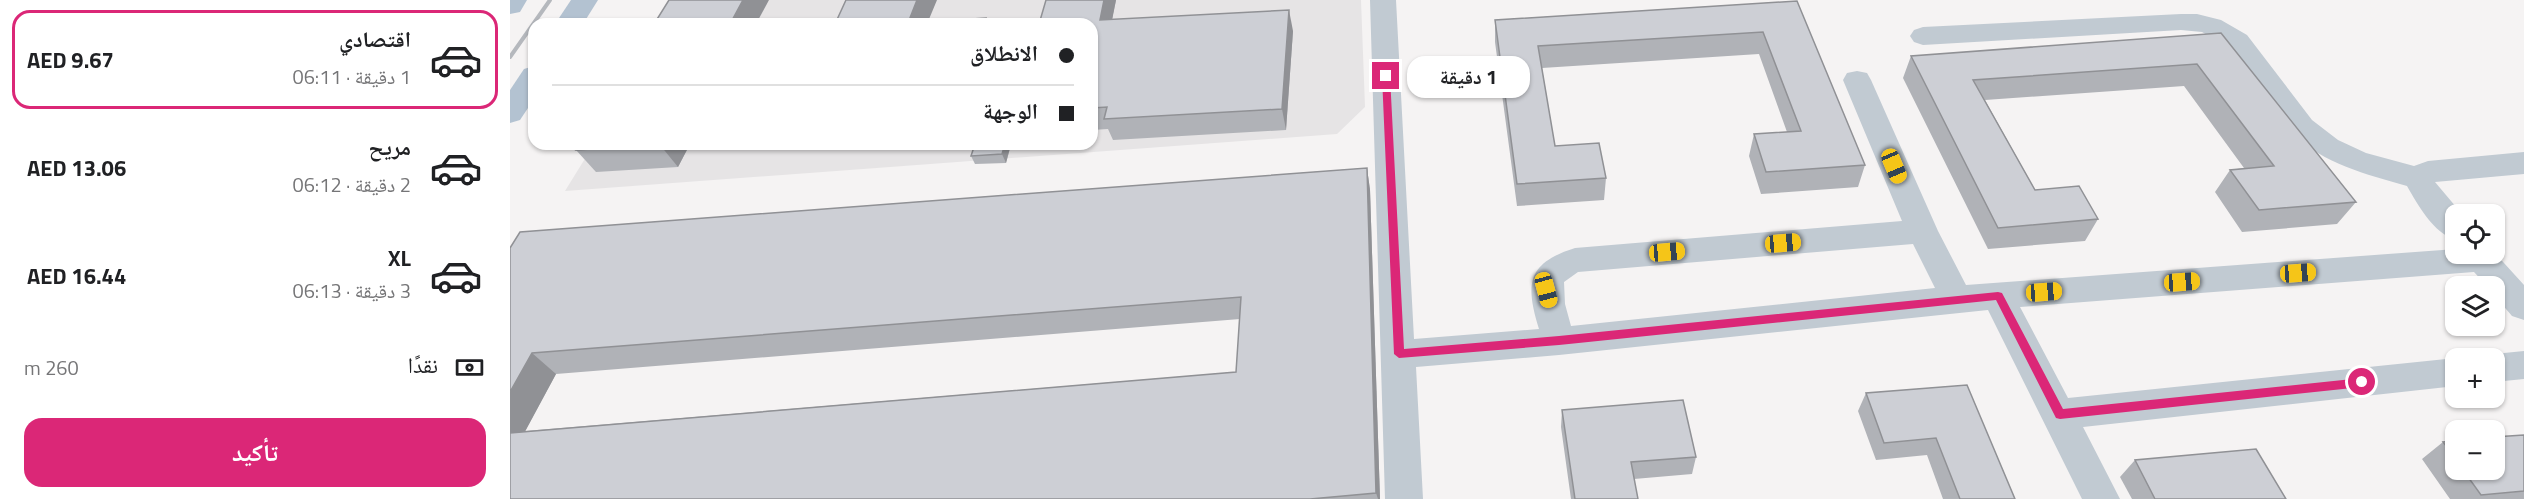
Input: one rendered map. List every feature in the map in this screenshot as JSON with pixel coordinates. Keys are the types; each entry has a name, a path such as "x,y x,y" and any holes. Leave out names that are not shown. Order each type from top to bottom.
{"main road":[{"path":"510,6 514,0"},
{"path":"573,18 585,0"},
{"path":"510,113 528,85"}],"street":[{"path":"1383,0 1404,499"},
{"path":"1923,36 2196,21 2227,32 2238,41 2302,127 2313,138 2346,157 2417,178 2428,172 2524,163"},
{"path":"1857,80 1922,231 1957,299"},
{"path":"2417,178 2421,188 2445,215"},
{"path":"1559,341 1546,290 1546,280 1553,271 1569,262 1922,231"},
{"path":"1399,354 1559,341 1957,299 2445,259"},
{"path":"2487,264 2524,307"},
{"path":"1998,296 2060,414 2101,499"},
{"path":"2505,367 2524,365"},
{"path":"2060,414 2445,373"}],"shaded area":[{"path":"685,0 1361,0 1365,107 1337,134 565,191 590,150 1098,150 1098,18 674,18"}],"building":[{"path":"669,0 743,0 733,18 658,18"},
{"path":"846,0 917,0 910,18 838,18"},
{"path":"1046,0 1104,0 1100,20 1289,10 1282,109 1104,119 1107,107 1098,108 1098,18 1041,18"},
{"path":"1797,1 1865,165 1766,172 1754,134 1801,131 1763,32 1538,46 1555,146 1599,143 1606,178 1517,184 1495,20"},
{"path":"2221,33 2356,202 2259,210 2230,170 2274,166 2197,64 1973,80 2035,190 2079,186 2098,219 1998,228 1911,56"},
{"path":"973,150 1003,150 1002,154 971,156"},
{"path":"1367,168 1376,493 1310,499 510,499 510,433 1236,372 1241,297 532,353 510,392 510,248 520,232"},
{"path":"1967,385 2015,499 1960,499 1936,438 1884,443 1866,393"},
{"path":"1683,400 1696,457 1631,462 1638,499 1575,499 1562,410"},
{"path":"2524,435 2524,491 2481,495 2470,480 2505,480 2505,436"},
{"path":"2256,449 2286,499 2155,499 2135,460"}],"railway":[{"path":"537,18 550,0"},
{"path":"510,57 528,31"}],"route":[{"path":"1386,76 1399,354 1559,341 1998,296 2060,414 2362,382"}]}
